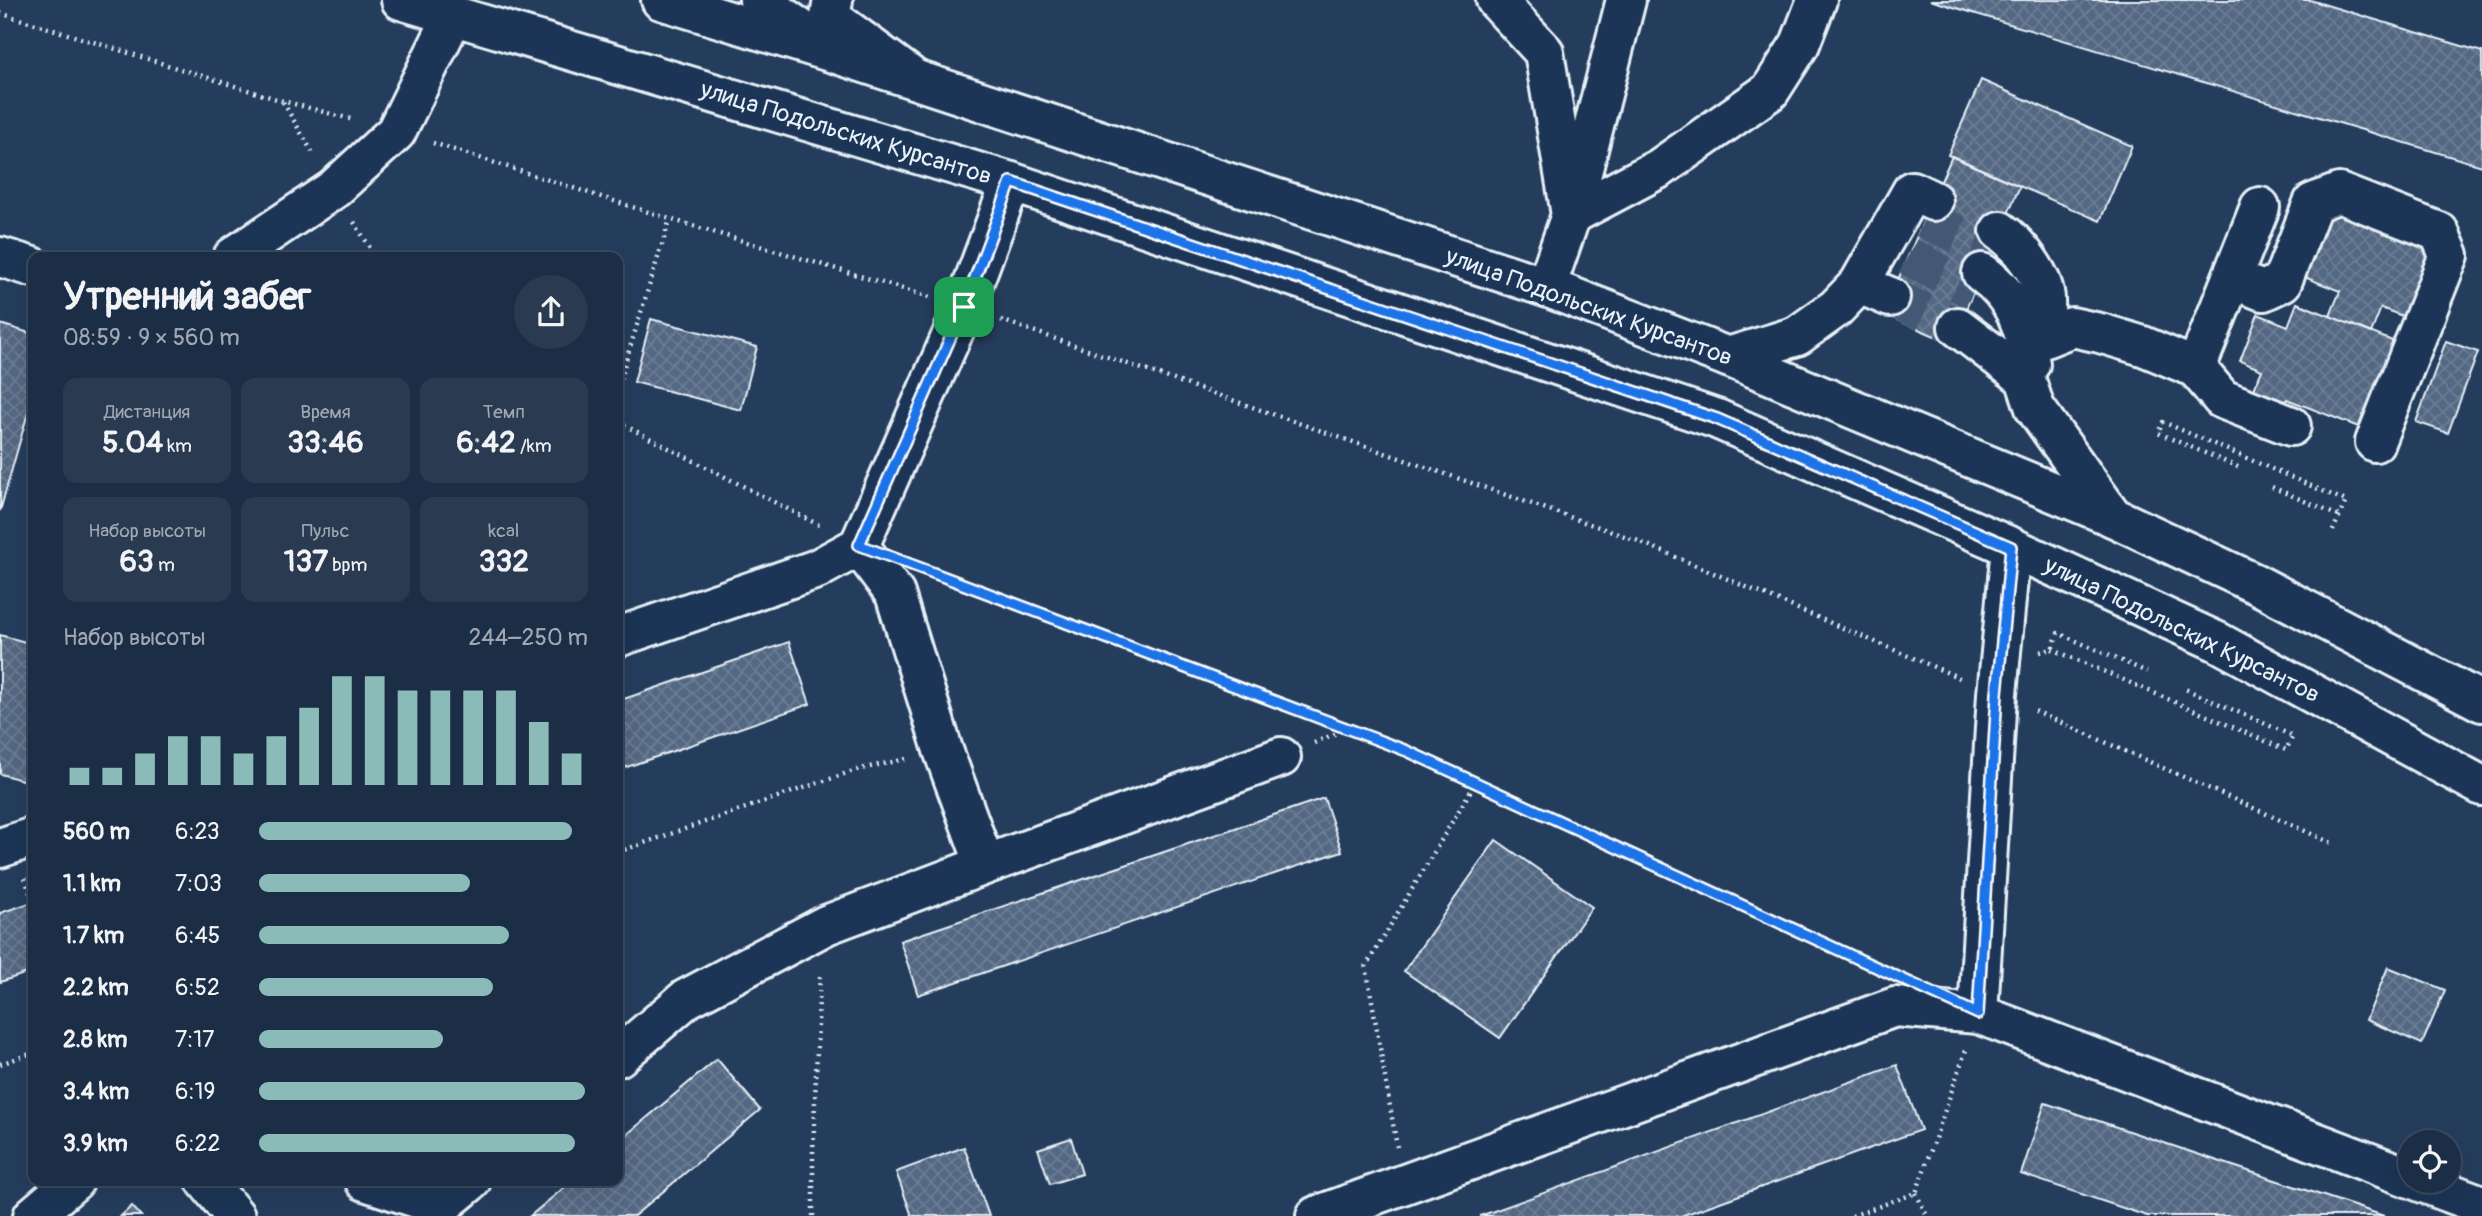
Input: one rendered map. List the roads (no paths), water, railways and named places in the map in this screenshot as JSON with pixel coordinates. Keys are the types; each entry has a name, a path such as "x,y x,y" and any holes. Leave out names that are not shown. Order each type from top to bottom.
{"main road":[{"name":"улица Подольских Курсантов","path":"401,0 1011,182 1717,419 2011,547 2218,642 2482,786"},
{"name":"улица Подольских Курсантов","path":"661,0 837,54 1546,287 1728,357 2113,517 2256,584 2482,702"},
{"path":"759,0 837,54"},
{"path":"833,0 830,17 916,80"},
{"path":"1496,0 1544,52 1571,215"},
{"path":"1546,287 1571,215 1626,0"},
{"path":"1571,215 1660,168 1770,92 1800,44 1817,0"},
{"path":"240,252 334,189 396,132 453,16"},
{"path":"623,635 817,569 859,545 964,307 1011,182"},
{"path":"2232,279 2263,290 2282,282 2313,203 2339,193 2439,232 2449,255 2375,442"},
{"path":"2196,368 2260,207"},
{"path":"2030,393 2042,339 2046,296 2029,259 2012,238 1979,279 2013,328 2030,393 2113,517"},
{"path":"1728,357 1797,336 1836,308 1898,247"},
{"path":"0,257 28,265"},
{"path":"2042,339 2072,327 2111,336 2196,368 2222,399 2291,426"},
{"path":"859,545 895,594 943,750 985,864"},
{"path":"1978,1014 1997,694 2011,547"},
{"path":"623,1053 686,999 826,925 985,864 1281,757"},
{"path":"0,848 28,839"},
{"path":"1315,1216 1895,1007 1978,1014 2398,1173"},
{"path":"33,1216 68,1186"},
{"path":"210,1186 235,1216"},
{"path":"377,1186 436,1211 465,1186"},
{"path":"2450,1193 2482,1205"}],"tunnel":[{"path":"1924,219 1992,250"},
{"path":"1908,256 1974,291"},
{"path":"1890,297 1958,327"}]}
